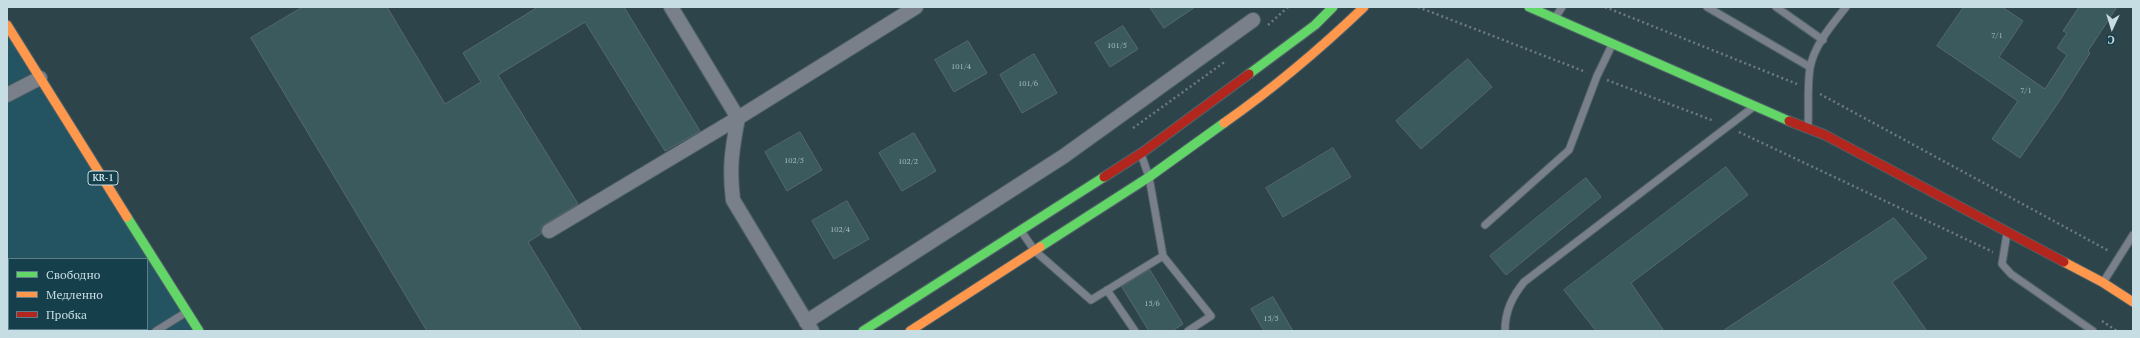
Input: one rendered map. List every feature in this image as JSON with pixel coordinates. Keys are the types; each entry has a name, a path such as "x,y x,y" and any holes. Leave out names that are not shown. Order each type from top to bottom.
{"main road":[{"path":"863,331 1141,154 1315,25 1334,7"},
{"path":"910,331 1149,177 1257,100 1330,39 1364,7"},
{"path":"1529,7 1754,107 1808,128 2102,282 2133,302"},
{"name":"KR-1","path":"7,26 199,331"}],"street":[{"path":"671,7 738,118 730,154 733,200 809,327 1064,156 1253,20"},
{"path":"549,231 738,118 916,7"},
{"path":"7,95 40,78"}],"lane":[{"path":"1554,18 1562,7"},
{"path":"1707,7 1810,67"},
{"path":"1776,7 1823,40"},
{"path":"1808,128 1810,67 1823,40 1846,7"},
{"path":"1486,225 1569,150 1597,76 1612,44"},
{"path":"1505,331 1509,307 1513,297 1524,282 1754,107"},
{"path":"1141,154 1149,177 1163,256 1212,316 1188,331"},
{"path":"1021,231 1035,251 1091,300 1163,256"},
{"path":"2007,233 2002,264 2011,274 2093,331"},
{"path":"2102,282 2133,235"},
{"path":"1107,290 1135,331"},
{"path":"156,331 187,312"}],"path":[{"path":"1418,7 1427,8 1728,127 2004,257"},
{"path":"1605,7 1809,88 2119,256"},
{"path":"2097,318 2117,331"}],"shaded area":[{"path":"7,28 196,331 7,331"}],"building":[{"path":"303,7 387,7 445,104 481,82 463,53 538,7 624,7 700,131 665,151 585,22 498,75 578,204 541,227 541,234 528,242 582,331 427,331 251,38"},
{"path":"1150,7 1195,7 1164,28"},
{"path":"1964,7 2002,7 2023,21 1999,57 2045,89 2067,55 2057,48 2067,33 2063,31 2079,7 2117,7 2088,51 2090,53 2060,100 2020,158 1992,139 2018,101 1937,46"},
{"path":"1123,26 1138,49 1110,67 1095,43"},
{"path":"968,41 987,73 954,92 935,60"},
{"path":"1034,54 1057,93 1022,113 1000,75"},
{"path":"1468,59 1492,87 1421,149 1396,121"},
{"path":"800,132 822,170 787,191 765,152"},
{"path":"914,133 936,171 902,191 879,153"},
{"path":"1333,148 1351,177 1283,217 1266,188"},
{"path":"1726,167 1748,195 1631,283 1664,331 1596,331 1564,290"},
{"path":"1586,178 1601,197 1506,275 1490,256"},
{"path":"847,201 869,239 834,259 812,221"},
{"path":"1894,218 1927,258 1892,282 1927,331 1723,331"},
{"path":"1150,270 1183,324 1172,331 1149,331 1122,287"},
{"path":"1273,297 1293,331 1264,331 1251,309"}],"traffic: fast":[{"path":"1249,74 1315,25 1333,7"},
{"path":"1529,7 1789,121"},
{"path":"1040,247 1149,177 1224,123"},
{"path":"863,331 1104,177"},
{"path":"127,217 199,331"}],"traffic: slow":[{"path":"1224,123 1296,68 1364,7"},
{"path":"7,25 127,217"},
{"path":"910,331 1040,247"},
{"path":"2064,262 2102,282 2133,302"}],"traffic: jam":[{"path":"1104,177 1143,152 1249,74"},
{"path":"1789,121 1825,135 2064,262"}]}
